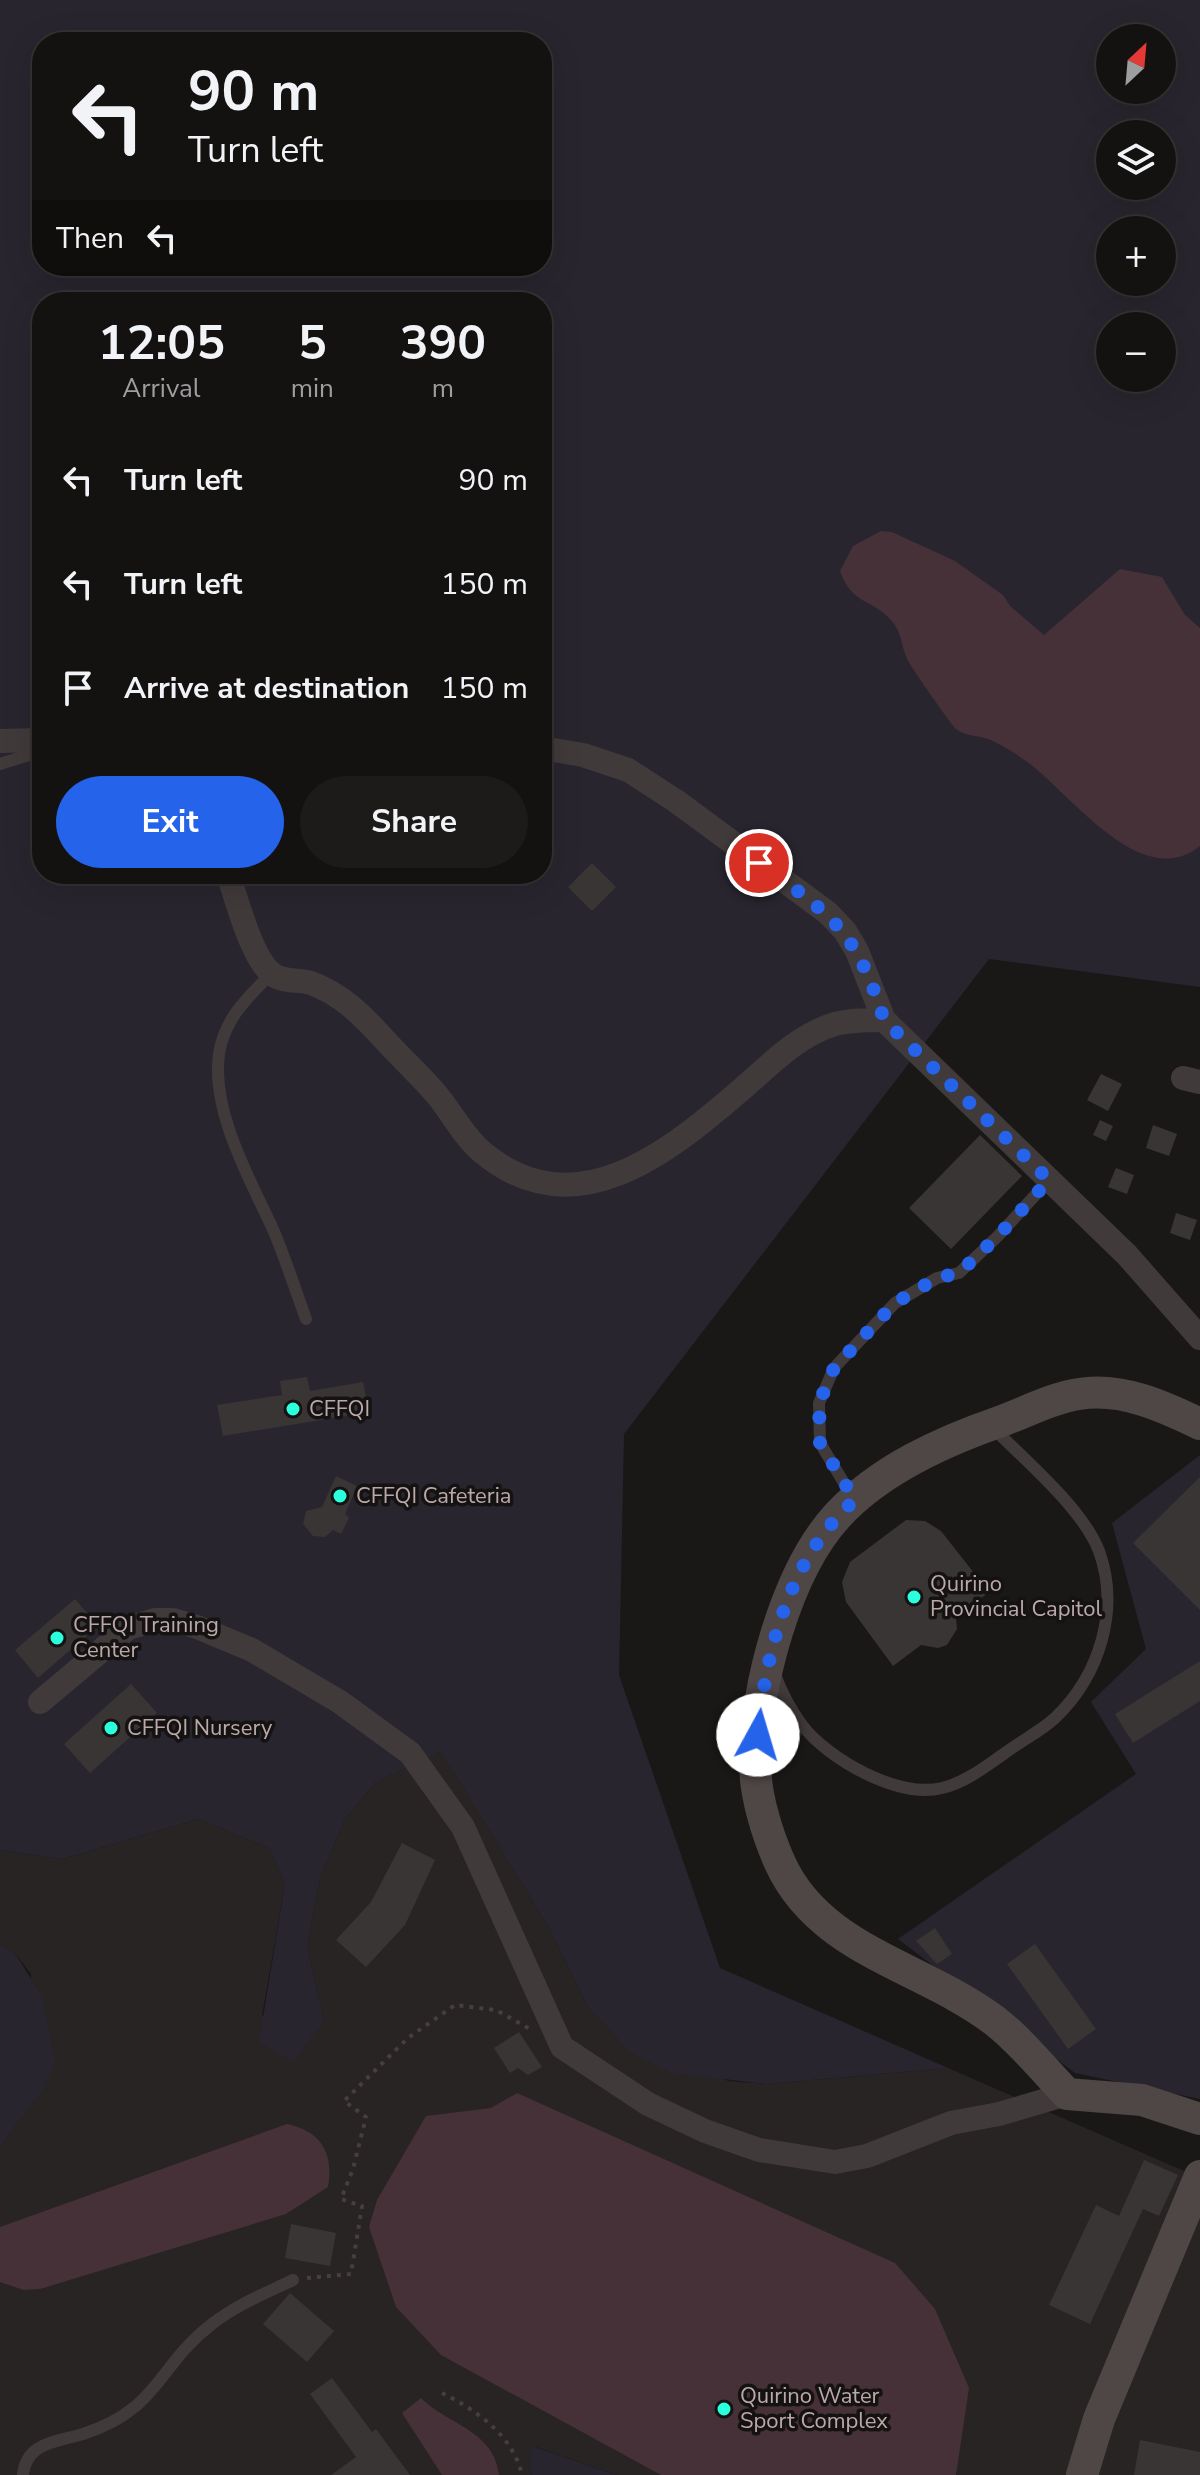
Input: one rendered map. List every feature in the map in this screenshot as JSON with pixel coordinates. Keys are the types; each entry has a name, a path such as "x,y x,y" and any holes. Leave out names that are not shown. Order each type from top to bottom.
{"street":[{"path":"0,741 32,740"},
{"path":"552,750 583,755 628,770 676,801 828,913 845,931 857,951 884,1020 1127,1255 1200,1338"},
{"path":"232,884 259,957 271,974 308,982 334,993 365,1018 436,1094 479,1150 527,1178 553,1184 586,1185 617,1175 673,1146 792,1046 835,1024 884,1020"},
{"path":"1067,2094 995,2021 952,1994 891,1965 841,1934 804,1905 779,1862 758,1789 755,1764 768,1657 803,1569 838,1515 877,1481 941,1443 1079,1394 1126,1395 1168,1408 1200,1424"},
{"path":"40,1702 128,1628 155,1620 173,1620 252,1650 340,1702 410,1753 463,1827 562,2047 648,2104 705,2131 759,2150 820,2160 867,2156 951,2123 999,2114 1067,2094 1142,2100 1200,2119"},
{"path":"1082,2475 1099,2419 1200,2176"}],"lane":[{"path":"0,764 32,754"},
{"path":"271,974 243,1001 227,1030 219,1055 223,1107 247,1177 272,1228 306,1319"},
{"path":"855,1500 820,1443 819,1403 834,1368 895,1303 937,1278 959,1273 1049,1180"},
{"path":"768,1657 783,1696 803,1727 831,1752 895,1786 940,1789 977,1773 1056,1717 1080,1685 1101,1647 1111,1596 1098,1549 1063,1498 990,1425"},
{"path":"23,2475 27,2459 41,2445 113,2424 145,2401 183,2351 212,2324 293,2280"}],"path":[{"path":"293,2280 351,2274 362,2206 341,2199 353,2169 366,2117 344,2101 408,2038 455,2005 496,2010 562,2047"},
{"path":"442,2393 485,2420 508,2442 522,2475"}],"shaded area":[{"path":"0,0 1200,0 1200,987 989,959 624,1434 619,1675 720,1968 948,2068 766,2084 672,2073 630,2052 587,2005 549,1928 441,1751 376,1782 345,1819 320,1878 307,1947 324,2020 294,2062 259,2042 285,1884 269,1848 198,1819 63,1859 0,1850"},
{"path":"881,531 892,532 955,561 1003,595 1010,606 1044,635 1120,569 1162,577 1185,615 1200,628 1200,846 1177,857 1153,857 1129,847 1082,812 1019,756 991,740 956,729 907,659 895,625 884,613 856,596 840,571 853,546"},
{"path":"1200,1455 1200,2099 1075,2073 898,1939 1136,1774 1091,1702 1146,1649 1112,1523"},
{"path":"441,1750 549,1928 587,2005 728,2081 766,2084 948,2068 1200,2178 1200,2475 617,2475 533,2446 529,2464 532,2475 0,2475 0,2146 16,2124 31,1974 15,1953 0,1945 0,1850 63,1859 198,1819 269,1848 285,1884 262,2016 324,2020 307,1947 320,1878 345,1819 376,1782"},
{"path":"0,1945 15,1953 42,1997 55,2064 41,2092 0,2146"},
{"path":"517,2093 895,2263 935,2309 969,2388 956,2475 661,2475 441,2355 396,2307 369,2227 377,2200 426,2116 491,2108"},
{"path":"287,2124 309,2132 322,2145 327,2154 329,2175 328,2187 286,2214 40,2289 24,2290 0,2282 0,2227"},
{"path":"421,2398 479,2438 495,2460 499,2475 442,2475 402,2413"},
{"path":"532,2446 617,2475 532,2475 529,2464"}],"building":[{"path":"592,863 616,887 592,911 568,887"},
{"path":"1101,1074 1122,1084 1108,1111 1087,1100"},
{"path":"1100,1120 1113,1126 1106,1141 1093,1135"},
{"path":"1153,1125 1177,1134 1169,1156 1146,1148"},
{"path":"980,1135 1022,1176 951,1249 909,1208"},
{"path":"1116,1168 1134,1175 1127,1194 1108,1187"},
{"path":"1176,1213 1197,1220 1190,1240 1170,1233"},
{"name":"CFFQI","path":"307,1377 310,1391 363,1382 369,1412 223,1436 217,1405 282,1395 280,1381"},
{"name":"CFFQI Cafeteria","path":"336,1476 357,1486 345,1514 349,1518 341,1534 333,1530 325,1537 313,1536 303,1524 306,1511 322,1507"},
{"path":"1200,1477 1200,1610 1133,1543"},
{"name":"Quirino Provincial Capitol","path":"906,1520 925,1521 941,1531 989,1592 956,1618 957,1629 947,1645 938,1648 921,1645 893,1666 846,1602 842,1582 850,1562"},
{"name":"CFFQI Training Center","path":"75,1599 98,1626 38,1678 15,1650"},
{"path":"1200,1661 1200,1701 1133,1743 1115,1714"},
{"name":"CFFQI Nursery","path":"131,1684 157,1713 90,1773 64,1744"},
{"path":"402,1843 435,1860 405,1925 366,1967 336,1940 371,1902"},
{"path":"935,1928 952,1954 937,1964 916,1941"},
{"path":"1035,1944 1096,2029 1068,2049 1007,1964"},
{"path":"519,2032 542,2067 528,2075 518,2068 510,2073 494,2048"},
{"path":"1144,2160 1178,2175 1159,2216 1143,2209 1090,2324 1049,2305 1096,2205 1119,2216"},
{"path":"291,2224 336,2233 330,2266 285,2258"},
{"path":"290,2293 334,2331 307,2362 263,2324"},
{"path":"332,2378 372,2432 376,2429 410,2475 331,2475 356,2457 310,2394"},
{"path":"1140,2440 1200,2452 1200,2475 1134,2475"}],"place":[{"name":"CFFQI","path":"293,1409"},
{"name":"CFFQI Cafeteria","path":"340,1496"},
{"name":"Quirino Provincial Capitol","path":"914,1597"},
{"name":"CFFQI Training Center","path":"57,1638"},
{"name":"CFFQI Nursery","path":"111,1728"},
{"name":"Quirino Water Sport Complex","path":"724,2409"}],"route":[{"path":"758,1735 768,1657 803,1569 821,1537 855,1500 820,1443 819,1403 834,1368 895,1303 937,1278 959,1273 1049,1180 884,1020 857,951 845,931 828,913 759,863"}]}
